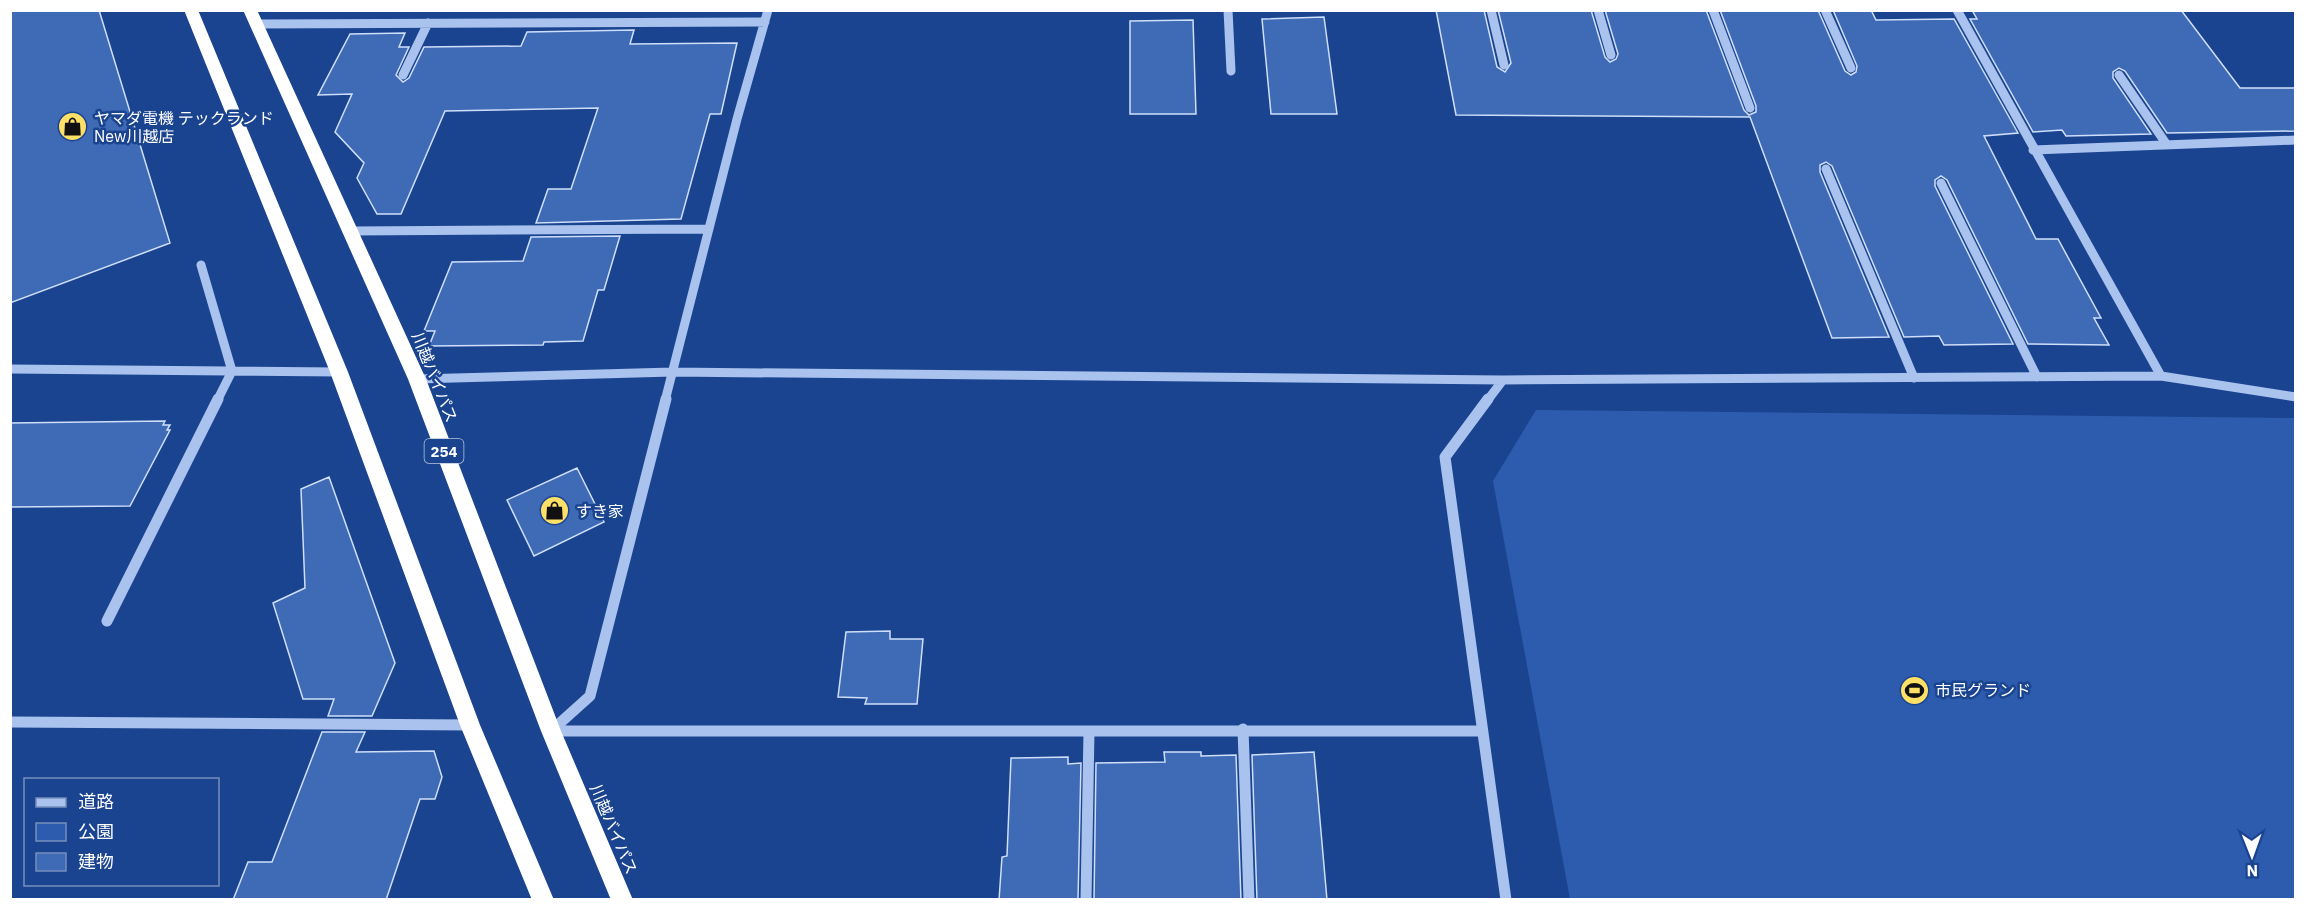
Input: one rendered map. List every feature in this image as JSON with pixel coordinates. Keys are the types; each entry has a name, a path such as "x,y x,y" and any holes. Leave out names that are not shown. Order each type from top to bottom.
{"highway":[{"path":"191,10 339,372 470,725 539,896"},
{"name":"川越バイパス","path":"253,17 417,379 551,731 622,900"}],"street":[{"path":"551,731 590,696 709,229 768,10"},
{"path":"1228,10 1231,71"},
{"path":"1491,10 1504,65"},
{"path":"1598,10 1611,55"},
{"path":"1713,10 1750,108"},
{"path":"1825,10 1851,69"},
{"path":"1957,10 2161,376"},
{"path":"253,17 428,23 765,22"},
{"path":"403,75 428,23"},
{"path":"2119,75 2167,145"},
{"path":"2033,150 2295,140"},
{"path":"1826,169 1914,378"},
{"path":"1941,183 2037,377"},
{"path":"351,231 709,229"},
{"path":"107,621 232,371 201,265"},
{"path":"10,369 339,372"},
{"path":"417,379 673,372 1503,380 2161,376 2295,397"},
{"path":"1503,380 1445,457 1506,900"},
{"path":"10,722 470,725"},
{"path":"551,731 1243,729 1482,732"},
{"path":"1243,729 1249,900"},
{"path":"1086,900 1089,731"}],"green space":[{"name":"市民グランド","path":"1536,410 2295,418 2295,899 1570,899 1493,481"}],"building":[{"name":"ヤマダ電機 テックランド New川越店","path":"10,10 99,10 170,243 10,303"},
{"path":"1436,10 1484,10 1497,67 1505,72 1511,63 1498,10 1591,10 1605,57 1610,62 1616,59 1618,54 1605,10 1706,10 1744,110 1749,115 1756,112 1756,106 1720,10 1818,10 1845,71 1851,75 1856,72 1857,66 1833,10 1871,10 1876,20 1954,19 2018,133 1984,136 2036,239 2058,239 2101,318 2094,318 2109,345 2028,344 1947,180 1941,176 1935,180 1935,186 2013,344 1944,345 1939,336 1904,337 1832,166 1826,162 1820,165 1820,172 1889,337 1832,338 1750,117 1456,115"},
{"path":"1972,10 2181,10 2240,88 2295,88 2295,131 2167,133 2125,71 2119,68 2113,72 2113,78 2151,134 2066,136 2062,130 2033,132 1970,19 1977,19"},
{"path":"1324,17 1337,114 1271,114 1262,19"},
{"path":"1193,20 1196,114 1130,114 1130,21"},
{"path":"634,30 630,44 737,43 721,114 710,114 681,219 536,223 548,189 571,189 598,108 445,111 401,214 377,214 357,178 364,163 335,132 352,94 318,95 350,34 405,33 399,47 409,47 396,75 403,82 409,78 424,47 521,46 527,32"},
{"path":"620,236 604,290 598,290 583,341 544,342 543,345 429,346 435,331 424,331 452,262 523,261 531,237"},
{"path":"165,421 163,425 170,425 167,430 170,430 130,506 10,507 10,423"},
{"name":"すき家","path":"577,468 604,522 534,556 507,500"},
{"path":"329,477 395,663 372,716 328,716 334,699 303,699 273,603 305,588 301,489"},
{"path":"890,631 890,639 923,639 917,704 865,704 867,698 838,697 846,632"},
{"path":"322,732 365,732 356,752 434,751 442,777 435,799 420,799 386,900 233,900 248,862 272,862"},
{"path":"1164,752 1201,752 1201,756 1236,755 1241,900 1094,900 1096,763 1165,762"},
{"path":"1314,752 1327,900 1257,900 1252,755"},
{"path":"1068,757 1068,764 1081,763 1078,900 999,900 1002,857 1007,856 1011,758"}],"place":[{"name":"ヤマダ電機 テックランド New川越店","path":"73,127"},
{"name":"すき家","path":"555,511"},
{"name":"市民グランド","path":"1914,690"}]}
